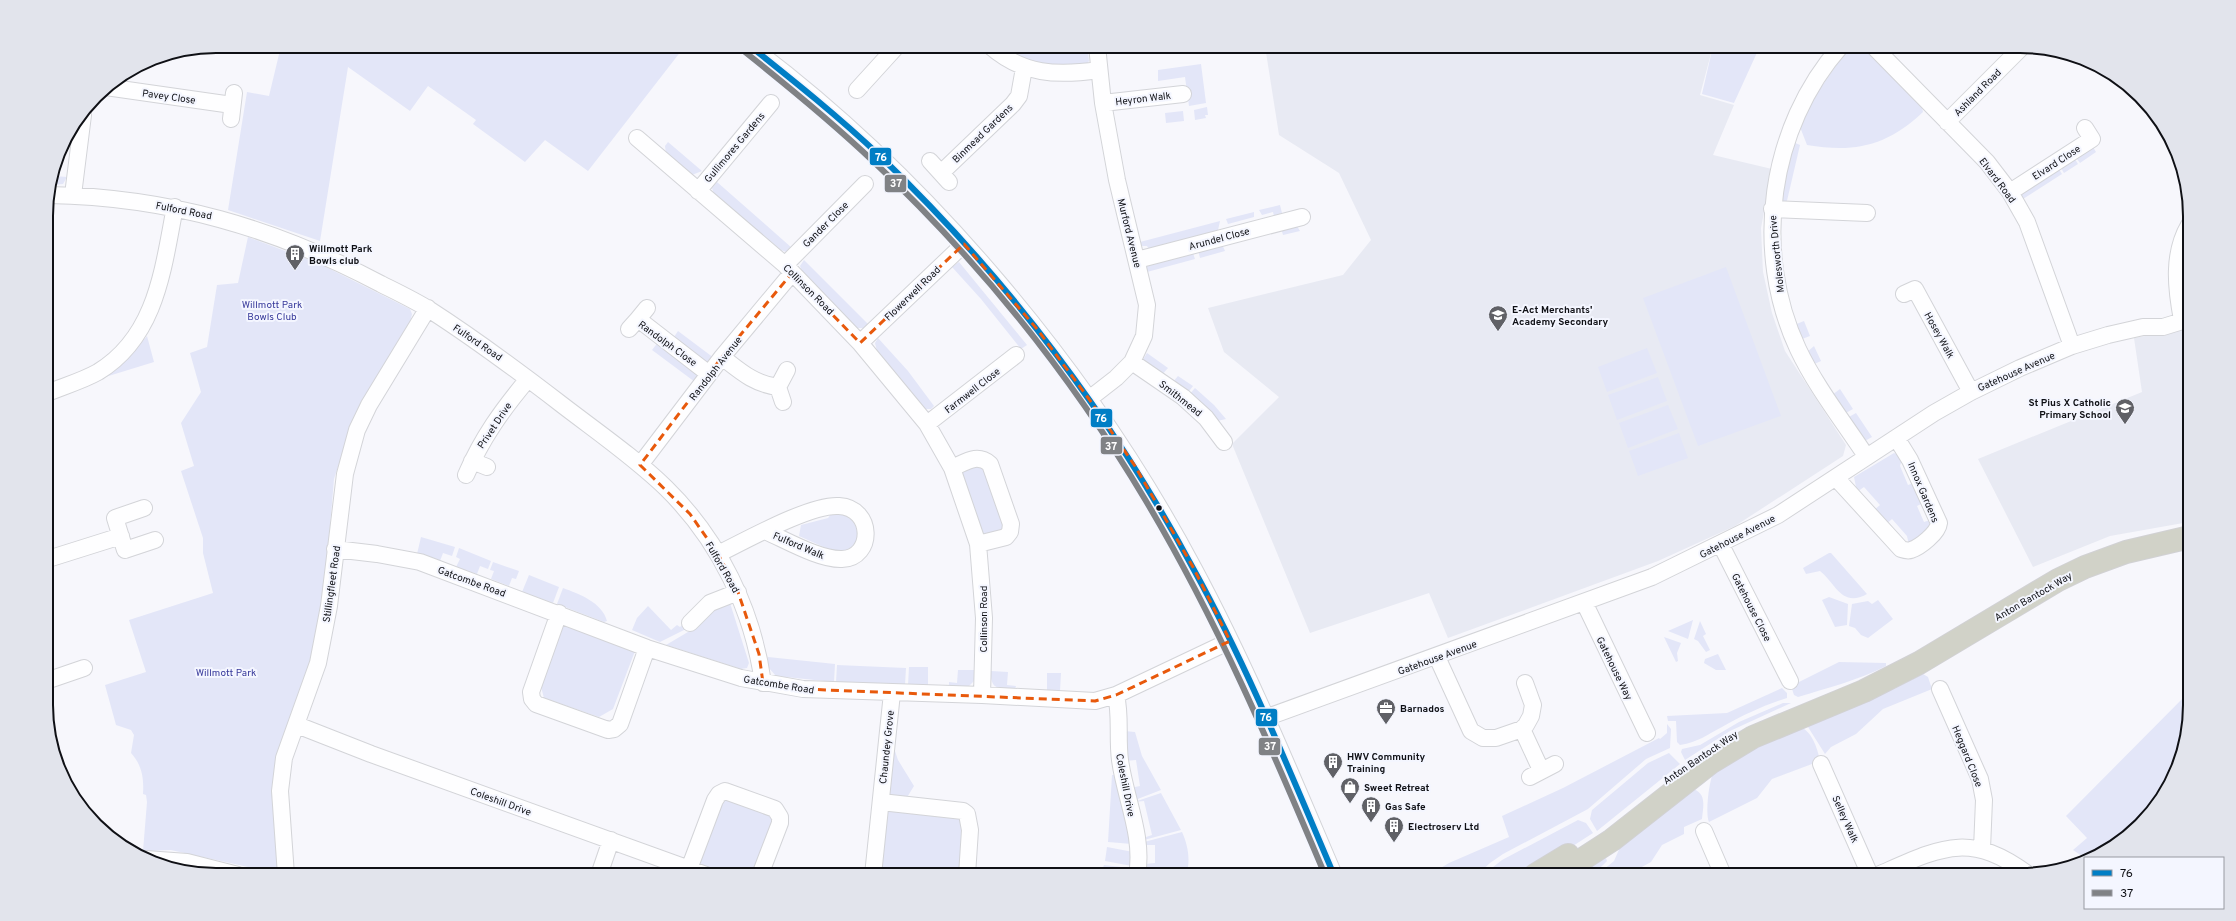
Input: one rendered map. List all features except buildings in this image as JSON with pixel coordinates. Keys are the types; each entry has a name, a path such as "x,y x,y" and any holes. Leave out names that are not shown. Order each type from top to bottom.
{"highway":[{"name":"Anton Bantock Way","path":"1546,868 1597,835 1685,765 1735,731 1794,705 1885,678 1919,663 2058,580 2085,567 2126,552 2183,539"},
{"name":"Anton Bantock Way","path":"1569,868 1612,840 1692,776 1716,759 1753,737 1864,691 1885,678"}],"street":[{"path":"758,53 844,124 899,175 964,244 1037,329 1090,399 1135,466 1182,547 1230,642 1331,868"},
{"path":"857,91 891,53"},
{"path":"998,53 1003,58 1024,68 1066,74 1099,70"},
{"name":"Murford Avenue","path":"1090,399 1116,378 1132,362 1140,346 1146,322 1147,305 1117,180 1103,103 1098,53"},
{"name":"Molesworth Drive","path":"1834,53 1828,60 1801,104 1784,145 1772,209 1777,284 1791,330 1809,369 1866,456"},
{"name":"Elvard Road","path":"1880,53 1987,162 2010,192 2027,222 2072,346"},
{"name":"Ashland Road","path":"1947,122 2016,53"},
{"name":"Binmead Gardens","path":"940,172 1013,104 1019,96 1024,68"},
{"name":"Pavey Close","path":"115,88 232,106"},
{"name":"Heyron Walk","path":"1103,103 1183,94"},
{"name":"Gullimores Gardens","path":"698,191 770,103"},
{"path":"73,195 83,121"},
{"name":"Collinson Road","path":"637,138 789,269 860,343 927,424 952,468 978,544 984,618 982,695"},
{"name":"Elvard Close","path":"2010,192 2092,138"},
{"name":"Gander Close","path":"789,269 865,184"},
{"name":"Fulford Road","path":"54,194 73,195 175,207 241,224 341,263 428,308 500,357 640,465 666,488 690,514 718,554 738,592 759,654 763,683"},
{"path":"53,391 85,379 102,370 124,351 138,334 152,310 159,288 175,207"},
{"path":"1772,209 1867,213"},
{"name":"Arundel Close","path":"1137,260 1302,217"},
{"name":"Flowerwell Road","path":"860,343 964,244"},
{"path":"2183,246 2177,266 2176,287 2183,312"},
{"name":"Randolph Avenue","path":"640,465 789,269"},
{"name":"Hosey Walk","path":"1914,289 1971,392"},
{"name":"Stillingfleet Road","path":"286,868 280,791 284,758 318,663 329,606 345,474 357,430 369,405 428,308"},
{"name":"Randolph Close","path":"638,319 709,374"},
{"name":"Gatehouse Avenue","path":"1265,718 1437,657 1652,577 1721,545 1778,515 1837,479 1866,456 1897,439 1971,392 2020,368 2072,346 2108,335 2143,328 2168,326 2183,320"},
{"name":"Farmwell Close","path":"927,424 1016,356"},
{"path":"722,357 752,380 781,394 787,370"},
{"name":"Smithmead","path":"1132,362 1183,397 1223,432"},
{"name":"Privet Drive","path":"487,467 469,468 479,445 496,420 528,379"},
{"name":"Innox Gardens","path":"1837,479 1901,549 1911,550 1931,537 1938,528 1939,523 1910,460 1897,439"},
{"path":"952,468 976,458 983,458 990,464 1011,524 1010,532 1006,537 978,544"},
{"name":"Fulford Walk","path":"718,554 787,520 838,506 849,508 859,515 865,524 866,536 856,555 843,559 830,558 765,531"},
{"path":"144,508 115,518 120,536 125,550 155,540"},
{"path":"53,557 120,536"},
{"name":"Gatehouse Close","path":"1721,545 1789,671"},
{"name":"Gatcombe Road","path":"335,549 377,554 420,562 559,613 647,648 741,678 803,689 982,695 1095,701 1116,695 1230,642"},
{"path":"690,623 710,603 738,592"},
{"name":"Gatehouse Way","path":"1584,602 1647,733"},
{"path":"559,613 531,692 532,699 536,704 608,730 614,729 620,724 647,648"},
{"path":"1437,657 1471,732 1477,736 1489,740 1522,730 1530,716 1533,704 1525,683"},
{"path":"53,679 84,668"},
{"name":"Heggard Close","path":"1940,689 1980,780 1984,800 1982,849"},
{"name":"Chaundey Grove","path":"874,868 892,693"},
{"name":"Coleshill Drive","path":"1116,695 1119,716 1120,760 1138,844 1140,860 1138,868"},
{"name":"Coleshill Drive","path":"297,725 371,754 686,868"},
{"path":"1522,730 1542,770"},
{"name":"Selley Walk","path":"1821,764 1867,868"},
{"path":"689,868 715,800 719,794 725,791 775,809 778,813 780,823 763,868"},
{"path":"881,802 963,811 967,814 970,830 967,868"},
{"path":"1704,831 1720,868"},
{"path":"601,868 611,840"},
{"path":"1894,868 1927,853 1953,847 1982,849 2008,859 2019,868"},
{"path":"170,861 188,862 211,868"}],"highlighted area":[{"path":"964,244 1037,329 1089,399 1135,466 1193,567 1230,641 1116,695 1095,701 803,689 763,683 759,654 738,592 718,554 690,514 640,465 722,357 792,273 860,343"}],"shaded area":[{"name":"E-Act Merchants' Academy Secondary","path":"1266,53 1711,53 1700,95 1734,105 1713,155 1772,169 1761,228 1763,272 1772,313 1785,351 1846,445 1843,456 1735,526 1658,561 1448,638 1429,593 1310,633 1232,444 1279,397 1224,352 1208,308 1343,275 1371,240 1339,173 1279,135"},
{"name":"St Pius X Catholic Primary School","path":"2183,329 2183,523 2110,536 2033,567 1978,459 2142,392 2134,338"}],"green space":[{"path":"279,53 680,53 588,171 545,140 525,162 473,124 476,120 428,86 410,111 348,67 320,241 228,210 247,92 269,96"},
{"path":"1009,53 1088,53 1089,61 1086,65 1034,66"},
{"path":"1711,53 1757,53 1734,103 1702,94"},
{"path":"1845,53 1869,53 1922,107 1923,112 1910,124 1896,133 1870,144 1840,148 1807,145 1800,127 1813,99"},
{"path":"1201,64 1206,103 1189,106 1185,77 1158,81 1158,70"},
{"path":"1207,107 1208,115 1205,115 1206,118 1195,120 1194,110"},
{"path":"1183,111 1184,121 1166,123 1165,113"},
{"path":"668,142 702,171 692,175 666,154 665,146"},
{"path":"1793,142 1800,145 1786,205 1780,200"},
{"path":"2093,147 2096,152 2080,163 2074,155"},
{"path":"2073,156 2078,164 2064,173 2059,165"},
{"path":"2057,166 2062,174 2023,199 2020,194"},
{"path":"58,176 67,177 63,184 56,185"},
{"path":"717,182 792,248 786,252 781,250 714,194 712,188"},
{"path":"1280,205 1282,213 1274,216 1273,212 1262,215 1259,210"},
{"path":"1254,212 1254,217 1228,224 1226,219"},
{"path":"1220,221 1218,230 1149,249 1147,246 1141,246 1140,242"},
{"path":"1280,225 1297,226 1300,231 1283,235"},
{"name":"Willmott Park","path":"248,237 320,264 410,309 412,314 410,323 347,439 334,479 325,586 312,658 284,743 280,864 277,868 253,868 171,850 143,851 147,802 146,795 143,794 143,777 140,767 131,753 134,735 131,730 116,725 105,685 146,672 129,620 213,593 203,553 203,538 181,471 194,466 181,423 201,392 190,353 207,347 217,285 238,283"},
{"path":"1220,240 1225,251 1200,258 1198,250"},
{"path":"1193,253 1195,259 1147,272 1147,264"},
{"path":"804,260 869,325 865,328 856,328 802,271 800,266"},
{"path":"959,262 1027,345 1021,349 981,299 952,267"},
{"path":"1726,267 1781,416 1698,446 1643,298"},
{"path":"1804,321 1810,336 1802,339 1794,325"},
{"path":"678,331 714,358 709,364 672,340"},
{"path":"147,336 154,362 102,378 130,356"},
{"path":"878,338 908,371 934,406 931,409 924,409 877,351 875,343"},
{"path":"659,341 700,374 695,382 652,350"},
{"path":"1814,346 1821,361 1812,365 1806,353"},
{"path":"1647,348 1657,373 1607,392 1598,367"},
{"path":"1147,353 1168,368 1160,377 1142,361"},
{"path":"1178,376 1193,386 1187,394 1172,383"},
{"path":"1658,377 1667,401 1617,420 1608,395"},
{"path":"1195,388 1214,405 1226,419 1217,421 1188,396"},
{"path":"1840,389 1853,409 1844,414 1832,395"},
{"path":"1668,405 1678,429 1628,448 1619,423"},
{"path":"1856,413 1872,437 1863,442 1847,418"},
{"path":"1679,433 1688,458 1638,476 1629,451"},
{"path":"1894,453 1899,455 1902,459 1900,466 1908,485 1916,482 1925,502 1917,506 1924,522 1933,519 1935,528 1909,545 1907,536 1892,519 1885,525 1873,511 1880,505 1864,487 1857,492 1854,477"},
{"path":"981,466 985,471 1003,525 1002,530 987,536 982,534 961,472 963,469"},
{"path":"840,512 856,522 860,536 852,552 829,554 826,548 799,536 801,525 828,518 832,513"},
{"path":"421,537 455,547 452,556 443,553 440,561 417,554"},
{"path":"459,548 491,561 488,569 480,566 477,574 456,567 460,559 456,557"},
{"path":"1831,553 1867,594 1858,598 1851,598 1840,593 1820,571 1806,574 1803,568"},
{"path":"493,562 519,571 516,579 512,578 509,586 491,579 494,571 490,570"},
{"path":"529,575 559,587 553,603 522,592"},
{"path":"563,588 583,596 595,604 604,614 607,621 604,622 557,604"},
{"path":"1829,597 1848,604 1847,625 1835,627 1822,600"},
{"path":"1878,600 1893,619 1868,638 1861,635 1855,628 1849,626 1852,604 1868,601 1872,604"},
{"path":"730,603 749,663 747,668 741,669 666,645 693,629 714,610"},
{"path":"648,606 671,630 677,625 680,627 686,621 690,627 660,642 632,630 637,618"},
{"path":"1693,620 1688,639 1668,631"},
{"path":"1700,621 1706,634 1703,636 1710,650 1706,652 1698,641 1694,639"},
{"path":"562,624 635,651 613,709 599,717 544,698 540,683"},
{"path":"1664,637 1681,643 1677,653 1678,661 1676,662"},
{"path":"1718,654 1726,670 1716,670 1704,663 1705,659"},
{"path":"768,657 835,664 834,682 776,676 768,667"},
{"path":"1839,662 1886,663 1886,666 1843,683 1798,697 1794,695 1791,686"},
{"path":"837,665 906,668 905,685 836,682"},
{"path":"909,667 928,667 928,685 908,685"},
{"path":"958,670 975,670 975,680 968,687 949,687 949,682 957,683"},
{"path":"991,671 1008,672 1007,685 1016,686 1015,689 1000,688 994,685 992,682"},
{"path":"1047,673 1061,673 1060,691 1047,691"},
{"path":"1923,674 1928,677 1932,689 1883,709 1856,734 1831,747 1825,754 1808,727 1809,724 1896,688"},
{"path":"1782,688 1787,693 1787,698 1738,718 1692,742 1680,745 1677,742 1676,721 1668,721 1667,716 1727,713"},
{"path":"2183,698 2182,726 2171,767 2156,796 2143,812 2111,841 2082,856 2073,850 2087,838 2066,816"},
{"path":"1783,703 1791,703 1730,731 1685,760 1681,752 1682,749 1700,745 1739,722"},
{"path":"1667,724 1671,729 1670,748 1646,759 1588,809 1503,854 1485,868 1441,868 1509,837 1502,816 1563,788 1659,738 1660,739 1667,733"},
{"path":"1801,727 1812,737 1820,761 1772,779 1757,798 1709,822 1707,812 1708,798 1713,773 1756,747"},
{"path":"1124,731 1135,732 1142,756 1161,790 1135,800 1130,788 1140,786 1136,760 1125,761"},
{"path":"893,745 898,760 914,786 906,799 890,797 886,788"},
{"path":"1669,753 1680,764 1597,831 1590,819 1592,810 1648,763"},
{"path":"1112,775 1115,775 1132,844 1108,842"},
{"path":"1694,789 1703,798 1702,819 1684,827 1684,834 1662,845 1651,862 1640,868 1606,868 1614,861 1621,845"},
{"path":"1161,793 1181,830 1144,840 1143,838 1152,835 1144,801 1134,802"},
{"path":"721,797 771,813 773,824 756,868 708,868 697,860"},
{"path":"887,809 958,814 967,836 961,839 959,868 879,868"},
{"path":"1578,820 1586,823 1593,833 1539,868 1492,868 1502,860"},
{"path":"1182,832 1188,853 1188,868 1144,868 1145,864 1155,863 1155,845 1145,845 1144,842"},
{"path":"1107,847 1133,852 1132,866 1105,861"},
{"path":"1606,858 1607,861 1599,868 1588,868"},
{"path":"1104,865 1130,868 1103,868"}],"transit line":[{"name":"37","path":"746,53 843,133 913,200 987,280 1022,322 1087,410 1146,501 1172,546 1220,638 1284,779 1322,868"},
{"name":"76","path":"759,53 849,127 926,202 1013,299 1092,403 1162,513 1214,607 1268,721 1331,868"}],"place":[{"name":"Willmott Park Bowls club","path":"295,271"},
{"name":"E-Act Merchants' Academy Secondary","path":"1498,332"},
{"name":"St Pius X Catholic Primary School","path":"2125,425"},
{"name":"Barnados","path":"1386,725"},
{"name":"HWV Community Training","path":"1333,779"},
{"name":"Sweet Retreat","path":"1350,804"},
{"name":"Gas Safe","path":"1371,823"},
{"name":"Electroserv Ltd","path":"1394,843"}],"park label":[{"name":"Willmott Park Bowls Club","path":"272,310"}]}
